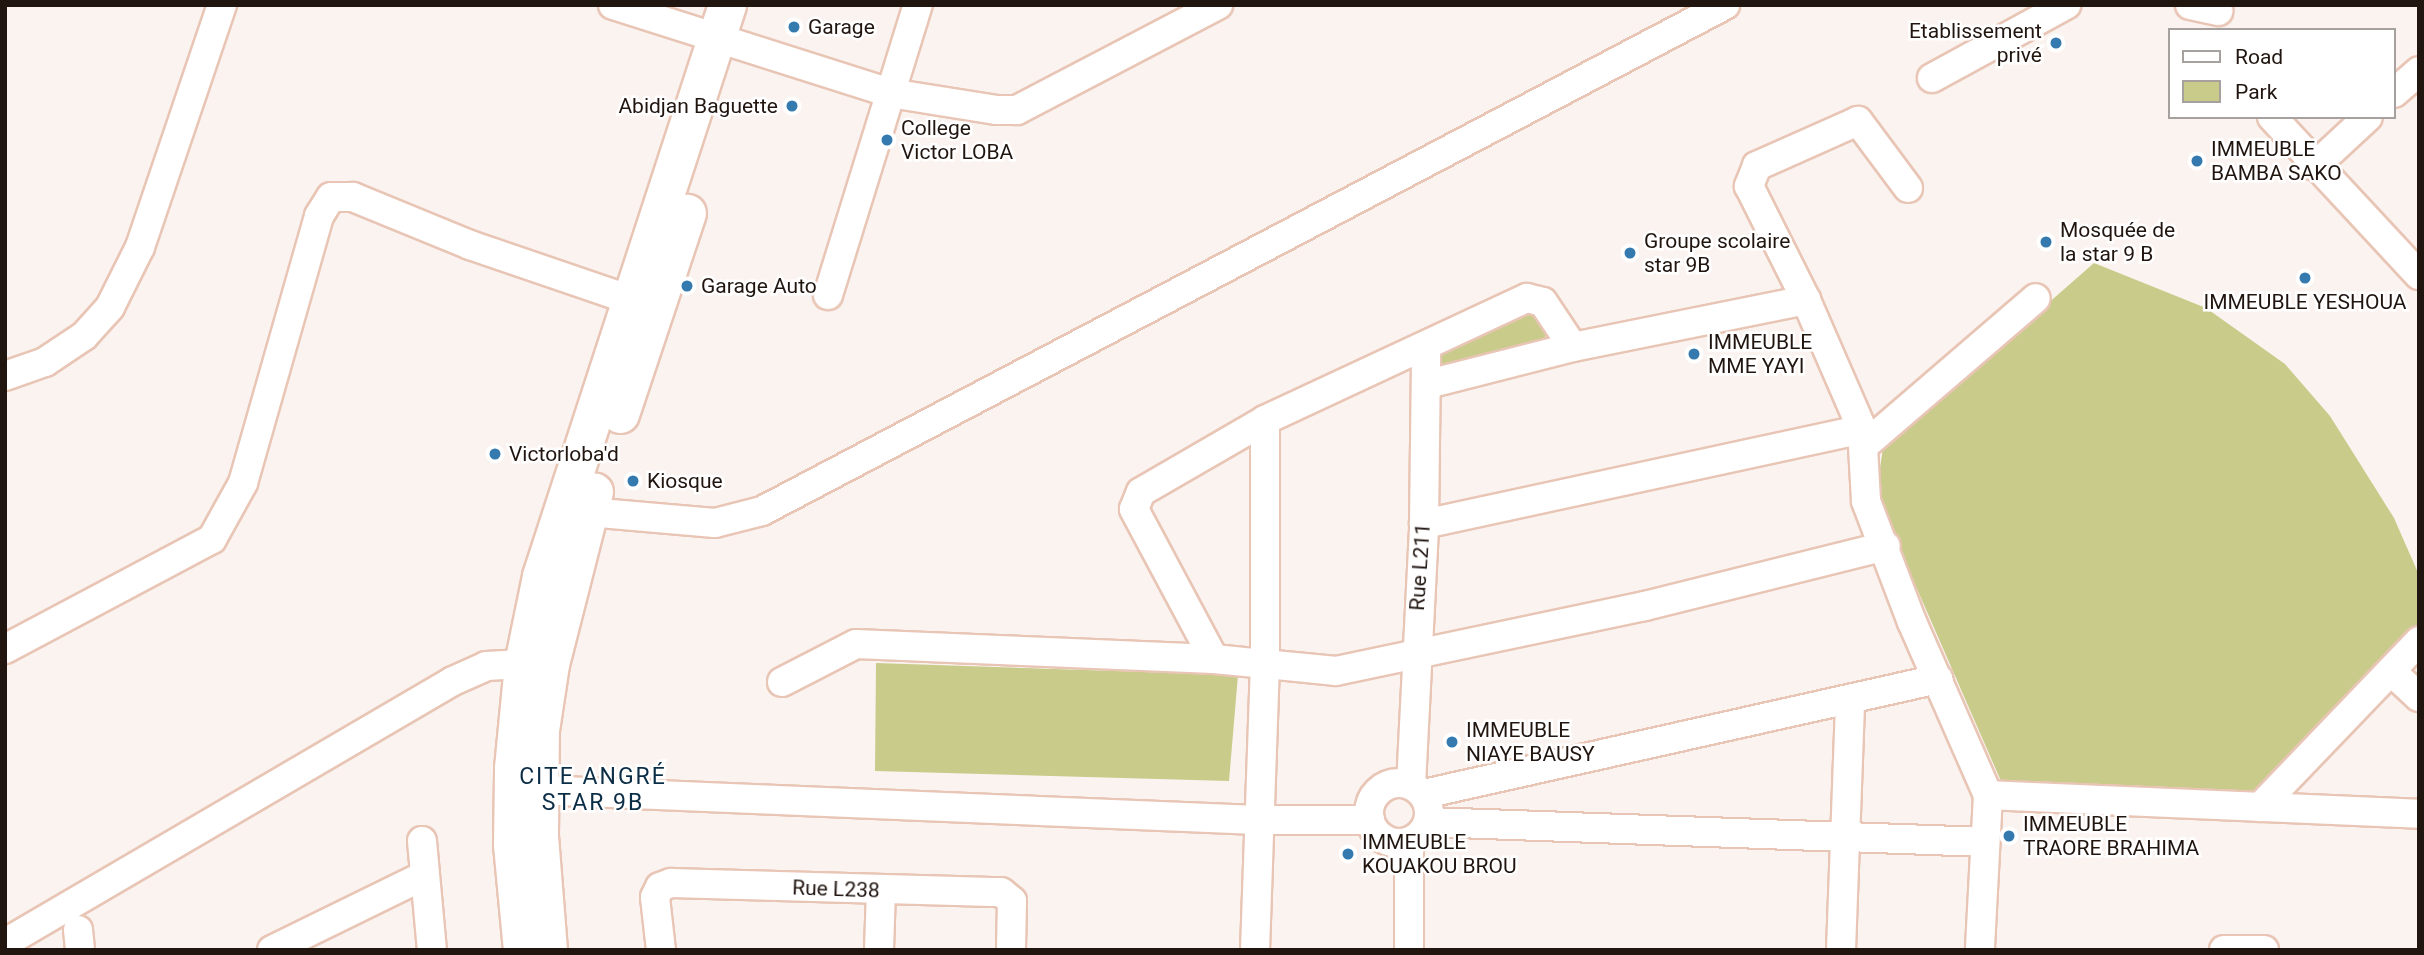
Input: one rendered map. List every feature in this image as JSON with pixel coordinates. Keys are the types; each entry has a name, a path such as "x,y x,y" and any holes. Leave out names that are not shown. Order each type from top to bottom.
{"main road":[{"path":"548,950 538,790 550,664 588,512 729,43 727,5"},
{"path":"522,950 512,844 523,664 541,576 631,300 729,43 753,5"}],"street":[{"path":"5,376 45,362 84,336 110,307 140,247 222,5"},
{"path":"613,5 890,93 996,110 1017,110 1173,16 1218,5"},
{"path":"828,295 918,5"},
{"path":"588,512 715,523 762,511 1725,5"},
{"path":"1932,78 2066,5"},
{"path":"2190,5 2219,15"},
{"path":"2396,91 2419,71"},
{"path":"2274,119 2419,275"},
{"path":"2315,166 2366,119"},
{"path":"1908,188 1858,121 1757,166 1749,186 1806,300 1863,437 1866,501 1988,795 1980,950"},
{"path":"5,649 212,539 243,484 319,216 331,197 353,197 470,245 631,300"},
{"path":"1214,659 1134,509 1135,499 1265,420 1536,298 1573,348"},
{"path":"1423,524 1863,437 2036,298"},
{"path":"1428,384 1573,348 1806,300"},
{"name":"Rue L211","path":"1418,789 1415,657 1428,384 1426,349"},
{"path":"1255,950 1257,820 1265,664 1265,420"},
{"path":"782,682 856,644 1214,659 1336,671 1415,657 1886,547"},
{"path":"2260,807 2419,641"},
{"path":"5,943 453,681 486,666 523,664"},
{"path":"2391,671 2419,698"},
{"path":"1409,842 1380,837 1370,820 1372,798 1379,789 1400,782 1418,789 1850,702 1938,679"},
{"path":"1841,950 1850,702"},
{"path":"1418,789 1429,822"},
{"path":"538,790 1257,820 1370,820"},
{"path":"1988,795 2419,814"},
{"path":"1409,950 1409,842 1429,822 1984,842"},
{"path":"422,841 432,950"},
{"path":"272,950 425,875"},
{"name":"Rue L238","path":"662,950 655,897 660,887 671,883 1001,892 1012,901 1011,950"},
{"path":"879,950 881,890"},
{"path":"2224,950 2264,950"}],"green space":[{"path":"2094,263 2206,308 2285,364 2330,416 2394,518 2419,575 2419,626 2254,792 2001,781 1876,495 1883,448"},
{"path":"1529,302 1548,329 1543,344 1435,377 1435,351"},
{"path":"876,663 1238,675 1229,781 875,771"}],"place":[{"name":"Garage","path":"794,27"},
{"name":"Etablissement privé","path":"2056,43"},
{"name":"Abidjan Baguette","path":"792,106"},
{"name":"College Victor LOBA","path":"887,140"},
{"name":"IMMEUBLE BAMBA SAKO","path":"2197,161"},
{"name":"Mosquée de la star 9 B","path":"2046,242"},
{"name":"Groupe scolaire star 9B","path":"1630,253"},
{"name":"IMMEUBLE YESHOUA","path":"2305,278"},
{"name":"Garage Auto","path":"687,286"},
{"name":"IMMEUBLE MME YAYI","path":"1694,354"},
{"name":"Victorloba'd","path":"495,454"},
{"name":"Kiosque","path":"633,481"},
{"name":"IMMEUBLE NIAYE BAUSY","path":"1452,742"},
{"name":"IMMEUBLE TRAORE BRAHIMA","path":"2009,836"},
{"name":"IMMEUBLE KOUAKOU BROU","path":"1348,854"}],"district":[{"name":"CITE ANGRÉ STAR 9B","path":"593,790"}]}
